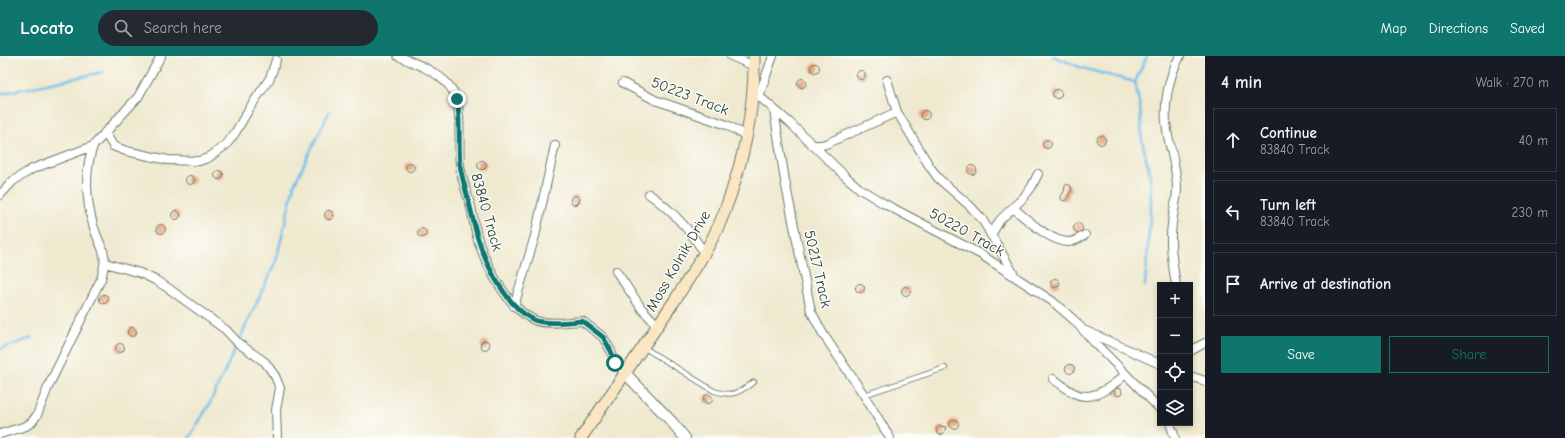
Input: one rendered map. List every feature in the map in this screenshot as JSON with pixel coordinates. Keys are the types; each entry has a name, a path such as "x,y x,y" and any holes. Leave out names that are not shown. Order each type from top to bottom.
{"main road":[{"name":"Moss Kolnik Drive","path":"581,438 658,326 704,253 724,213 740,161 756,93 754,61"}],"street":[{"path":"0,434 26,426 32,422 37,415 49,385 101,279 105,263 105,253 95,230 89,201 89,162 94,146 138,97 161,56"},
{"name":"83840 Track","path":"398,56 431,72 448,85 457,99 459,115 460,167 476,233 489,266 504,293 514,306 536,321 563,323 582,321 603,337 611,351 615,363 625,373"},
{"path":"732,56 754,61"},
{"path":"756,93 773,56"},
{"path":"1176,282 1171,238 1172,223 1177,202 1177,186 1175,166 1167,130 1166,111 1169,85 1180,56"},
{"path":"106,132 113,146 126,152 168,160 199,161 208,158 226,145 235,133 270,78 276,60"},
{"path":"887,80 897,112 904,126 938,178 970,206 982,219 1015,276"},
{"name":"50223 Track","path":"623,83 655,100 727,125 746,136"},
{"name":"50220 Track","path":"756,93 790,123 846,177 865,192 980,254 1052,301 1074,320 1157,405"},
{"name":"50217 Track","path":"774,110 785,181 811,311 823,334 864,395 890,438"},
{"path":"812,145 826,144 897,112"},
{"path":"514,306 534,236 555,145"},
{"path":"0,195 13,181 32,169 94,146"},
{"path":"992,235 1000,220 1031,188 1038,174"},
{"path":"649,194 674,214 697,241 704,253"},
{"path":"1013,208 1048,234 1062,241 1074,241 1085,235"},
{"path":"105,263 140,274 155,280 168,288 226,330 238,343 265,362 275,376 280,388 276,410 278,438"},
{"path":"616,271 642,309 658,326"},
{"path":"1084,331 1156,360"},
{"path":"1193,349 1205,343"},
{"path":"625,373 672,422 685,438"},
{"path":"1053,379 1074,394 1093,396 1126,374"},
{"path":"1193,377 1205,381"},
{"path":"1171,426 1175,438"}],"lane":[{"path":"643,347 714,391 727,394 738,393 754,382"},
{"path":"864,395 945,368"}],"building":[{"path":"813,64 817,64 819,68 817,72 813,72 811,70 811,66"},
{"path":"859,71 863,71 865,75 863,79 859,79 857,77 857,73"},
{"path":"800,79 804,79 806,83 804,87 800,87 798,85 798,81"},
{"path":"1055,90 1059,90 1061,94 1059,98 1055,98 1053,96 1053,92"},
{"path":"923,111 927,111 929,115 927,119 923,119 921,117 921,113"},
{"path":"1099,136 1103,136 1105,140 1103,144 1099,144 1097,142 1097,138"},
{"path":"1045,140 1049,140 1051,144 1049,148 1045,148 1043,146 1043,142"},
{"path":"480,161 484,161 486,165 484,169 480,169 478,167 478,163"},
{"path":"408,163 412,163 414,167 412,171 408,171 406,169 406,165"},
{"path":"970,166 974,166 976,170 974,174 970,174 968,172 968,168"},
{"path":"217,171 221,171 223,175 221,179 217,179 215,177 215,173"},
{"path":"188,176 192,176 194,180 192,184 188,184 186,182 186,178"},
{"path":"1067,184 1071,186 1072,190 1068,199 1063,201 1061,199 1061,195"},
{"path":"573,196 577,196 579,200 577,204 573,204 571,202 571,198"},
{"path":"174,211 178,211 180,215 178,219 174,219 172,217 172,213"},
{"path":"327,211 331,211 333,215 331,219 327,219 325,217 325,213"},
{"path":"1076,224 1080,224 1082,228 1080,232 1076,232 1074,230 1074,226"},
{"path":"159,225 163,225 165,229 163,233 159,233 157,231 157,227"},
{"path":"420,229 424,229 426,233 424,237 420,237 418,235 418,231"},
{"path":"1053,279 1057,279 1059,283 1057,287 1053,287 1051,285 1051,281"},
{"path":"858,284 862,284 864,288 862,292 858,292 856,290 856,286"},
{"path":"904,287 908,287 910,291 908,295 904,295 902,293 902,289"},
{"path":"102,295 106,295 108,299 106,303 102,303 100,301 100,297"},
{"path":"130,328 134,328 136,332 134,336 130,336 128,334 128,330"},
{"path":"483,341 487,341 489,345 487,349 483,349 481,347 481,343"},
{"path":"118,344 122,344 124,348 122,352 118,352 116,350 116,346"},
{"path":"1068,365 1072,365 1074,369 1072,373 1068,373 1066,371 1066,367"},
{"path":"1116,388 1120,388 1122,392 1120,396 1116,396 1114,394 1114,390"},
{"path":"706,395 710,395 712,399 710,403 706,403 704,401 704,397"},
{"path":"952,420 956,420 958,424 956,428 952,428 950,426 950,422"},
{"path":"939,426 946,427 944,433 940,435 936,430"}],"waterway":[{"path":"1053,56 1082,68 1135,82"},
{"path":"1145,286 1151,205 1150,175 1142,140 1140,107 1135,82 1147,56"},
{"path":"0,94 103,72"},
{"path":"189,438 209,405 276,261 294,185 329,112"},
{"path":"0,349 32,338"}],"route":[{"path":"457,99 459,115 458,132 460,167 472,211 474,226 483,253 508,300 536,321 563,323 582,321 603,337 611,351 615,363"}]}
